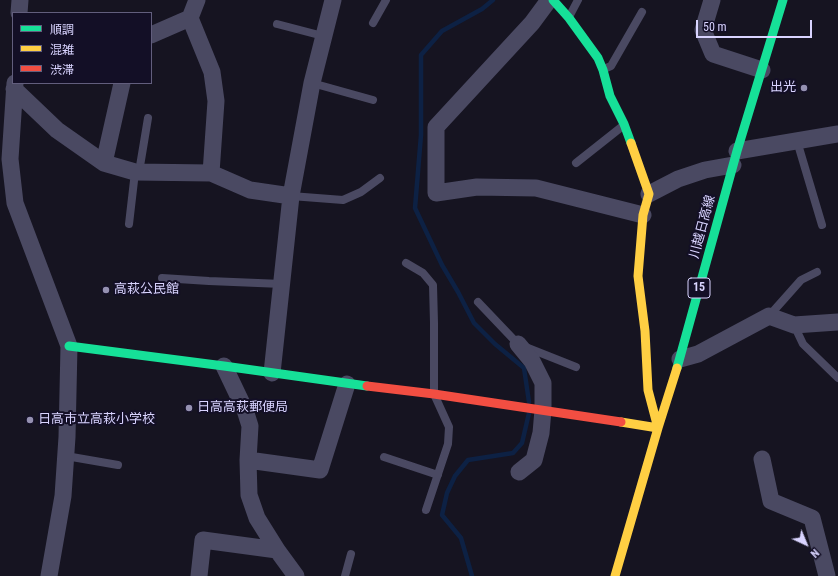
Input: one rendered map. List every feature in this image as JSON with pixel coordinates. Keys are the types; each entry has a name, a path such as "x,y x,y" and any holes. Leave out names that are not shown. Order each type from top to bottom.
{"street":[{"path":"19,12 20,0"},
{"path":"197,0 190,18 212,72 216,101 211,173"},
{"path":"272,373 291,196 312,83 333,0"},
{"path":"549,0 532,23 436,127 436,193 477,187 536,188 643,215"},
{"path":"69,346 347,384 434,394 658,428 648,390 645,331 638,276 643,215 649,194 624,124 610,96 598,58 569,18 553,0"},
{"path":"712,0 703,30 714,54 762,70"},
{"name":"川越日高線","path":"615,576 658,428 680,359 735,158 783,0"},
{"path":"152,34 190,18"},
{"path":"104,163 122,84"},
{"path":"14,86 57,130 104,163 137,172 211,173 250,190 291,196"},
{"path":"14,86 10,158 15,203 69,346 67,437 63,496 49,576"},
{"path":"649,194 678,180 735,158 797,141 838,134"},
{"path":"680,359 698,354 769,316 794,324 838,322"},
{"path":"518,344 532,361 543,383 541,433 534,460 519,472"},
{"path":"224,366 245,410 250,426 248,460 249,495 257,518 277,550 296,576"},
{"path":"248,460 320,470 347,384"},
{"path":"762,459 771,502 812,518 827,576"},
{"path":"198,576 203,540 277,550"}],"lane":[{"path":"374,23 386,0"},
{"path":"569,18 578,0"},
{"path":"603,70 611,66 642,12"},
{"path":"277,24 323,36"},
{"path":"312,83 373,100"},
{"path":"129,224 137,172 148,118"},
{"path":"576,163 624,124"},
{"path":"797,141 822,225"},
{"path":"291,196 343,200 361,192 380,178"},
{"path":"406,263 423,273 433,285 434,394 449,427 448,444 426,510"},
{"path":"769,316 801,280 817,272"},
{"path":"162,278 282,284"},
{"path":"478,302 518,344 576,367"},
{"path":"794,324 803,344 838,378"},
{"path":"66,456 118,465"},
{"path":"384,457 438,475"},
{"path":"345,576 350,554"}],"waterway":[{"path":"493,0 482,9 442,31 421,55 421,135 415,208 442,265 474,323 495,344 524,368 529,402"},
{"path":"472,576 461,538 442,515 447,493 455,476 468,460 513,453 522,443 529,413"}],"traffic: fast":[{"path":"553,0 569,18 598,58 610,96 624,124 631,143"},
{"path":"677,368 737,151 783,0"},
{"path":"69,346 367,386"}],"traffic: slow":[{"path":"621,422 658,428 648,390 645,331 638,276 643,215 649,194 631,143"},
{"path":"615,576 677,368"}],"traffic: jam":[{"path":"367,386 434,394 621,422"}],"place":[{"name":"出光","path":"804,88"},
{"name":"高萩公民館","path":"106,290"},
{"name":"日高高萩郵便局","path":"189,408"},
{"name":"日高市立高萩小学校","path":"30,420"}]}
